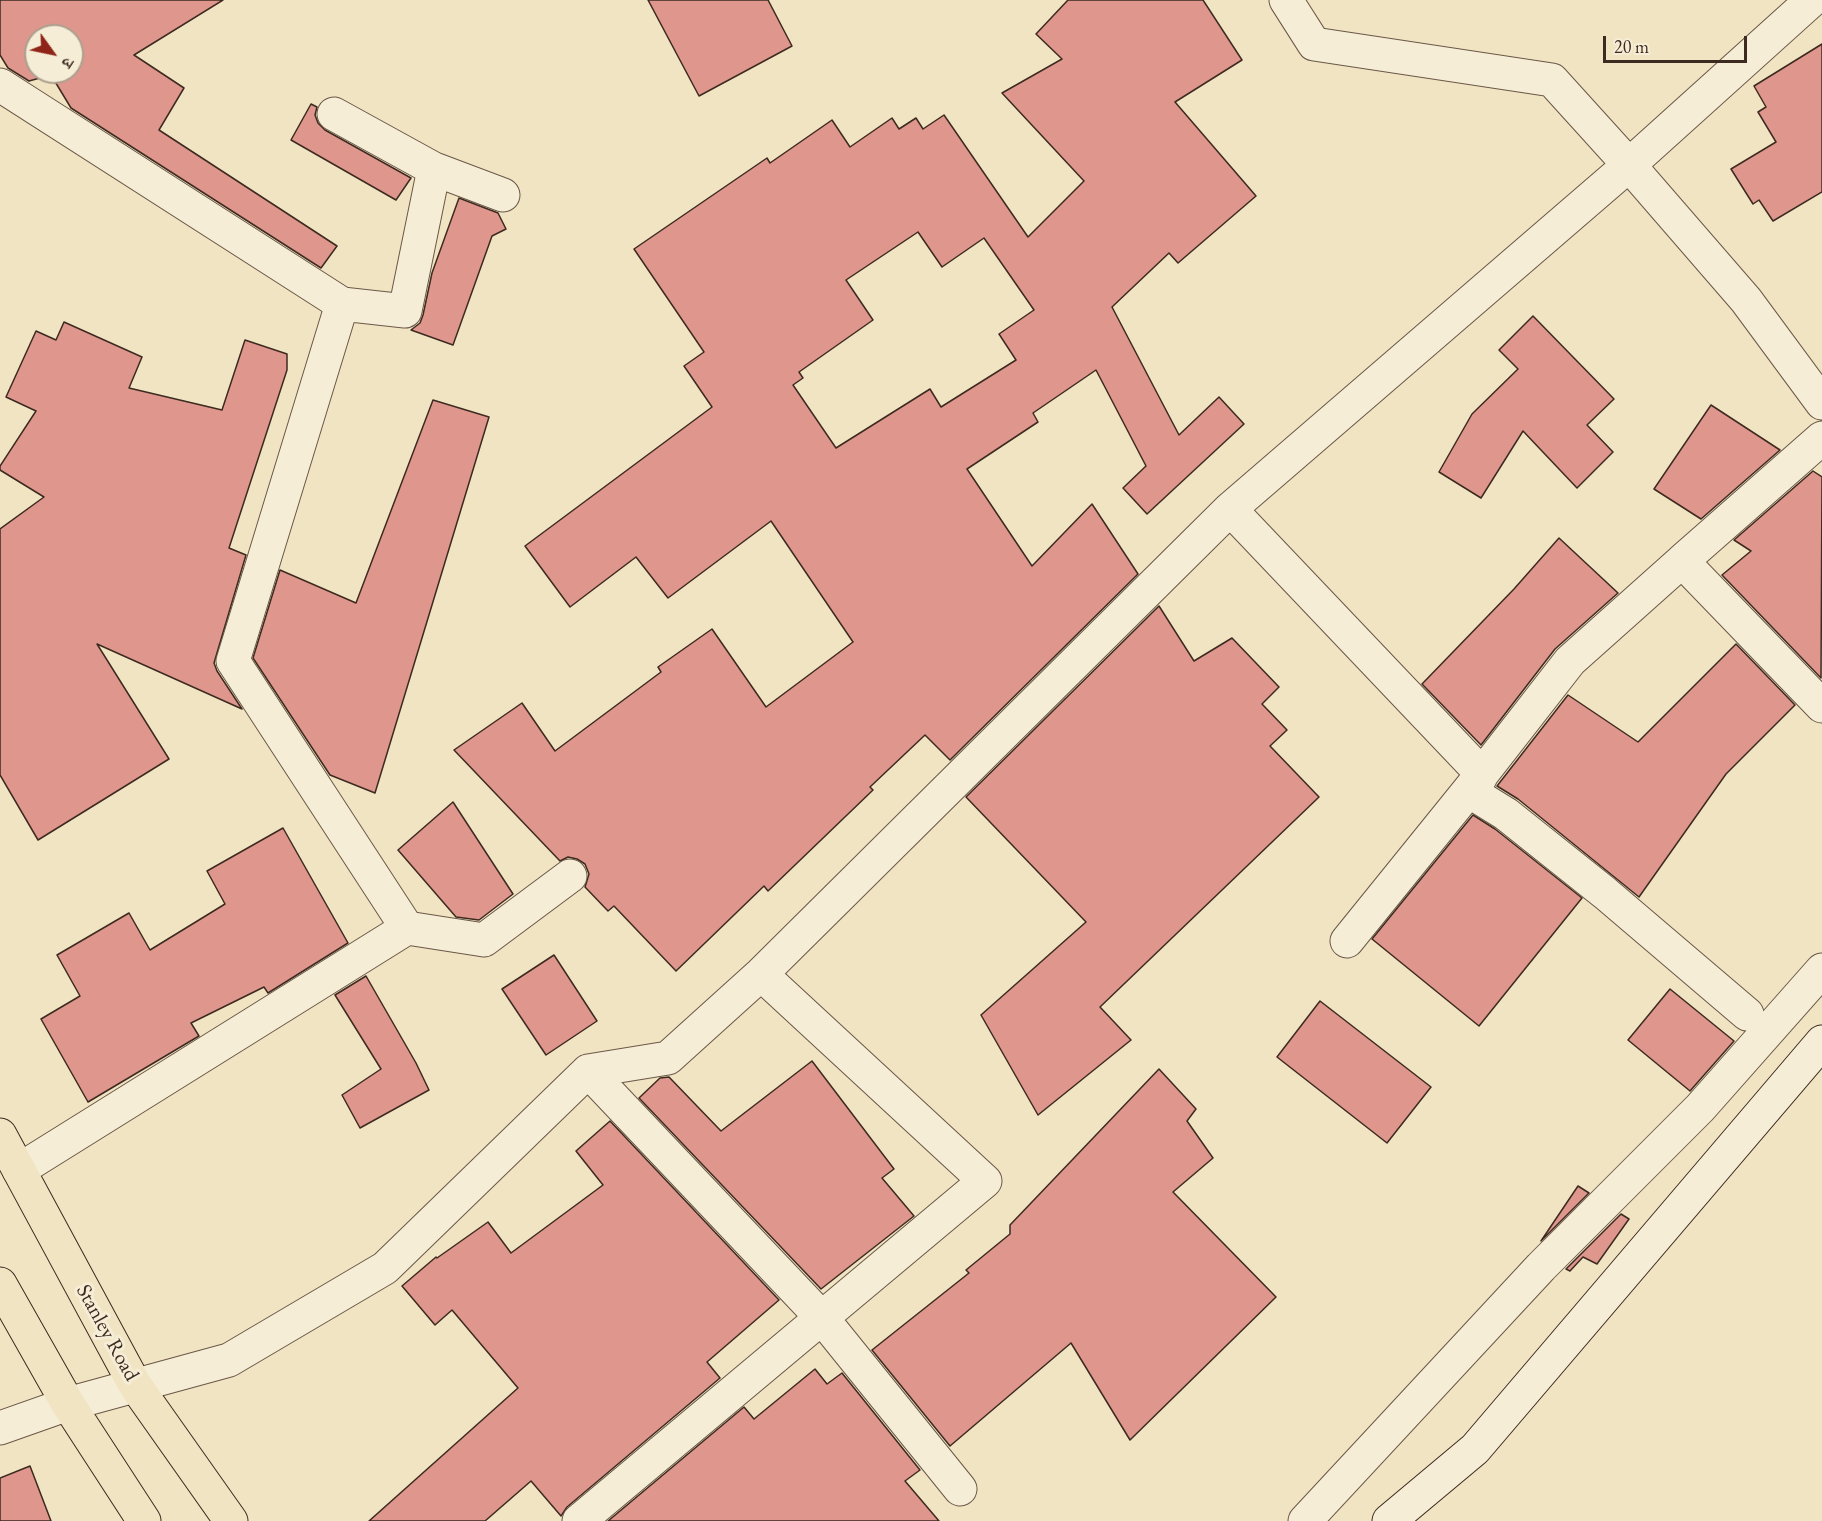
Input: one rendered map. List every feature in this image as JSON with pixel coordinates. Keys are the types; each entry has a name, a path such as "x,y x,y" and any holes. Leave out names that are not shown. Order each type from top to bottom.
{"main road":[{"name":"Stanley Road","path":"0,1135 135,1385 231,1521"},
{"path":"0,1284 68,1404 144,1521"}],"street":[{"path":"1286,0 1314,44 1552,80 1746,300 1822,403"},
{"path":"0,1428 68,1404 230,1360 385,1268 588,1071 668,1058 761,974 1230,509 1629,165 1812,0"},
{"path":"0,85 342,304 405,310 434,169"},
{"path":"334,114 434,169 503,195"},
{"path":"342,304 233,661 407,928"},
{"path":"1347,941 1482,774 1570,660 1822,438"},
{"path":"1230,509 1482,774"},
{"path":"1682,561 1822,706"},
{"path":"1482,774 1472,794 1506,813 1605,893 1747,1014"},
{"path":"19,1170 407,928 484,940 570,876"},
{"path":"1305,1521 1541,1267 1700,1108 1822,970"},
{"path":"579,1521 985,1181 761,974"},
{"path":"1389,1521 1475,1449 1822,1042"},
{"path":"588,1071 822,1318 960,1489"}],"building":[{"path":"0,0 223,0 134,55 184,88 159,130 337,246 321,268 71,108 56,84 84,84 84,24 24,24 24,78 8,68 0,55"},
{"path":"648,0 768,0 792,46 699,96"},
{"path":"1068,0 1203,0 1242,60 1175,102 1256,196 1178,263 1169,253 1112,307 1179,435 1219,397 1244,424 1147,514 1123,488 1146,466 1096,370 1033,413 1038,422 967,469 1032,566 1092,504 1138,574 950,760 925,735 870,787 873,790 768,891 764,886 676,971 614,906 608,911 585,887 589,874 585,864 568,857 560,861 454,750 522,703 555,751 661,672 658,667 712,629 766,707 853,642 771,521 668,598 636,557 570,607 525,546 712,407 684,366 704,352 634,249 767,158 770,163 832,120 850,147 892,118 899,129 916,118 923,129 944,115 1028,237 1084,181 1002,93 1062,59 1036,34","holes":["918,232 942,267 984,238 1034,310 999,334 1016,360 941,407 930,389 836,448 793,385 803,378 799,372 873,320 846,280"]},
{"path":"1822,44 1822,192 1773,221 1759,200 1753,204 1731,169 1776,142 1758,112 1766,107 1754,86"},
{"path":"311,104 317,107 315,115 318,123 325,130 411,178 396,200 291,140"},
{"path":"459,198 498,213 506,229 492,236 453,345 411,330 420,323 423,315 432,273"},
{"path":"1533,316 1614,399 1587,425 1613,452 1577,488 1523,431 1481,498 1439,472 1472,414 1518,369 1499,350"},
{"path":"64,322 142,357 129,388 222,410 245,340 287,354 287,370 229,548 246,555 214,663 242,709 97,644 169,759 38,840 0,775 0,529 44,497 0,470 0,466 36,411 6,397 36,331 56,340"},
{"path":"433,400 489,417 375,793 330,775 253,658 280,570 356,603"},
{"path":"1711,405 1780,450 1701,519 1654,489"},
{"path":"1813,471 1822,477 1821,678 1722,575 1751,551 1734,540"},
{"path":"1559,538 1618,593 1555,649 1481,745 1422,684 1514,589"},
{"path":"1159,606 1194,661 1232,638 1279,687 1262,704 1287,730 1270,746 1319,797 1100,1007 1131,1040 1038,1115 981,1015 1086,922 966,797"},
{"path":"1736,644 1795,705 1726,774 1639,897 1518,799 1497,786 1568,695 1638,742"},
{"path":"453,802 513,894 479,920 456,917 398,850"},
{"path":"1473,815 1495,829 1582,898 1479,1026 1372,939"},
{"path":"283,828 348,943 268,993 264,987 191,1023 199,1036 88,1102 41,1019 80,996 57,955 129,913 150,950 225,904 207,871"},
{"path":"554,955 597,1021 546,1055 502,989"},
{"path":"366,976 429,1090 360,1128 342,1095 381,1069 335,995"},
{"path":"1670,989 1734,1041 1690,1091 1628,1040"},
{"path":"1320,1001 1431,1087 1387,1143 1277,1057"},
{"path":"812,1061 894,1169 882,1178 914,1216 821,1289 639,1098 660,1078 669,1077 721,1131"},
{"path":"1159,1069 1196,1109 1187,1121 1213,1158 1173,1192 1276,1297 1130,1440 1071,1343 950,1446 872,1350 969,1273 966,1270 1010,1234 1010,1225"},
{"path":"610,1121 779,1300 707,1362 720,1378 567,1507 561,1516 531,1481 485,1521 369,1521 518,1388 452,1310 435,1325 402,1286 436,1257 488,1222 511,1253 603,1185 576,1151"},
{"path":"1578,1186 1589,1193 1541,1241"},
{"path":"1621,1214 1629,1219 1597,1264 1583,1257 1570,1271 1566,1269"},
{"path":"815,1369 827,1384 842,1373 920,1470 905,1481 939,1521 608,1521 744,1407 754,1419"},
{"path":"30,1466 51,1521 0,1521 0,1478"}]}
